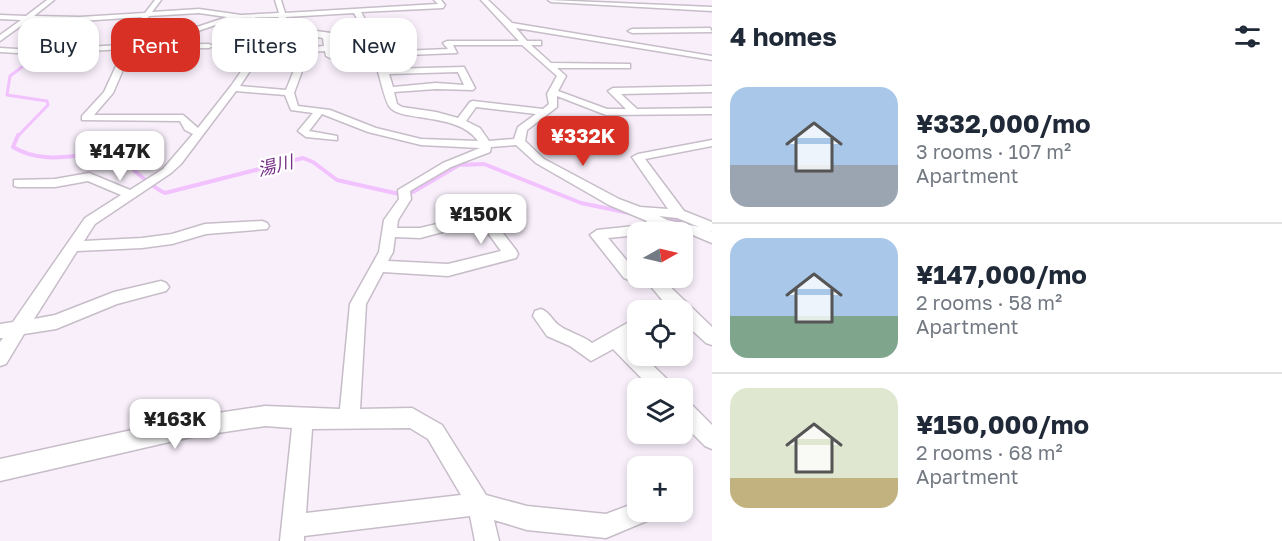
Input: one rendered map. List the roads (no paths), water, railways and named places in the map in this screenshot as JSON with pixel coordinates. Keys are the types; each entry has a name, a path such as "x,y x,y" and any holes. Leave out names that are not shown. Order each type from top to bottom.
{"street":[{"path":"0,17 27,18 51,0"},
{"path":"144,18 158,0"},
{"path":"278,0 283,16"},
{"path":"373,0 379,10"},
{"path":"93,18 198,11 234,16 283,16 310,10 357,12 443,6 437,0"},
{"path":"484,0 524,43 562,76 554,92 554,105 522,129 519,142"},
{"path":"551,0 712,9"},
{"path":"705,0 712,3"},
{"path":"675,7 693,18"},
{"path":"357,12 360,18"},
{"path":"200,28 234,16"},
{"path":"702,24 711,30"},
{"path":"0,39 18,25"},
{"path":"510,26 631,46 665,49 700,58 712,58"},
{"path":"632,31 711,30"},
{"path":"647,31 665,49"},
{"path":"318,35 330,36"},
{"path":"326,36 330,56"},
{"path":"417,53 454,51 447,43 461,41 538,43"},
{"path":"200,46 209,46"},
{"path":"0,50 34,52 111,48"},
{"path":"328,48 306,50 289,93 294,108 320,111 347,118 372,130 421,142 486,144 519,142 540,161 614,202 637,210 663,224 697,231 712,238"},
{"path":"550,65 627,66"},
{"path":"389,90 436,86 470,88 461,69 417,71"},
{"path":"116,72 108,93 86,118 183,118 189,128 200,133"},
{"path":"0,358 8,330 73,246 90,220 167,171 200,133 244,72"},
{"path":"349,419 358,304 386,252 391,220 405,199 404,190 447,165 486,150 486,144 476,130 460,122 436,115 399,110 393,105 384,72"},
{"path":"234,88 289,93"},
{"path":"700,89 712,98"},
{"path":"635,112 614,91 712,89"},
{"path":"554,92 606,112 712,111"},
{"path":"460,122 472,104 546,112"},
{"path":"320,111 303,130 306,134 333,138"},
{"path":"679,214 638,157 712,143"},
{"path":"18,183 55,183 88,177 129,194"},
{"path":"637,210 679,214 712,227"},
{"path":"379,266 448,270 511,254 483,217 420,233 390,232"},
{"path":"73,246 142,243 172,239 205,229 262,226"},
{"path":"627,231 597,235 627,273"},
{"path":"8,330 56,322 114,298 161,287"},
{"path":"541,316 553,331 576,341 591,352 627,330"},
{"path":"693,324 712,338"},
{"path":"614,338 653,378"},
{"path":"0,470 191,427 265,416 303,419 412,418 435,432 479,504 487,541"},
{"path":"303,419 293,534 479,504 527,518 606,526 627,518"},
{"path":"693,420 712,439"}],"waterway":[{"name":"湯川","path":"18,70 10,76 7,95 47,101 48,105 18,136"},
{"name":"湯川","path":"18,135 13,147 30,155 57,157 108,154 122,161 165,193 303,158 313,162 337,180 399,194 413,192 459,165 484,164 581,203 634,214"},
{"name":"湯川","path":"655,216 687,222"}]}
